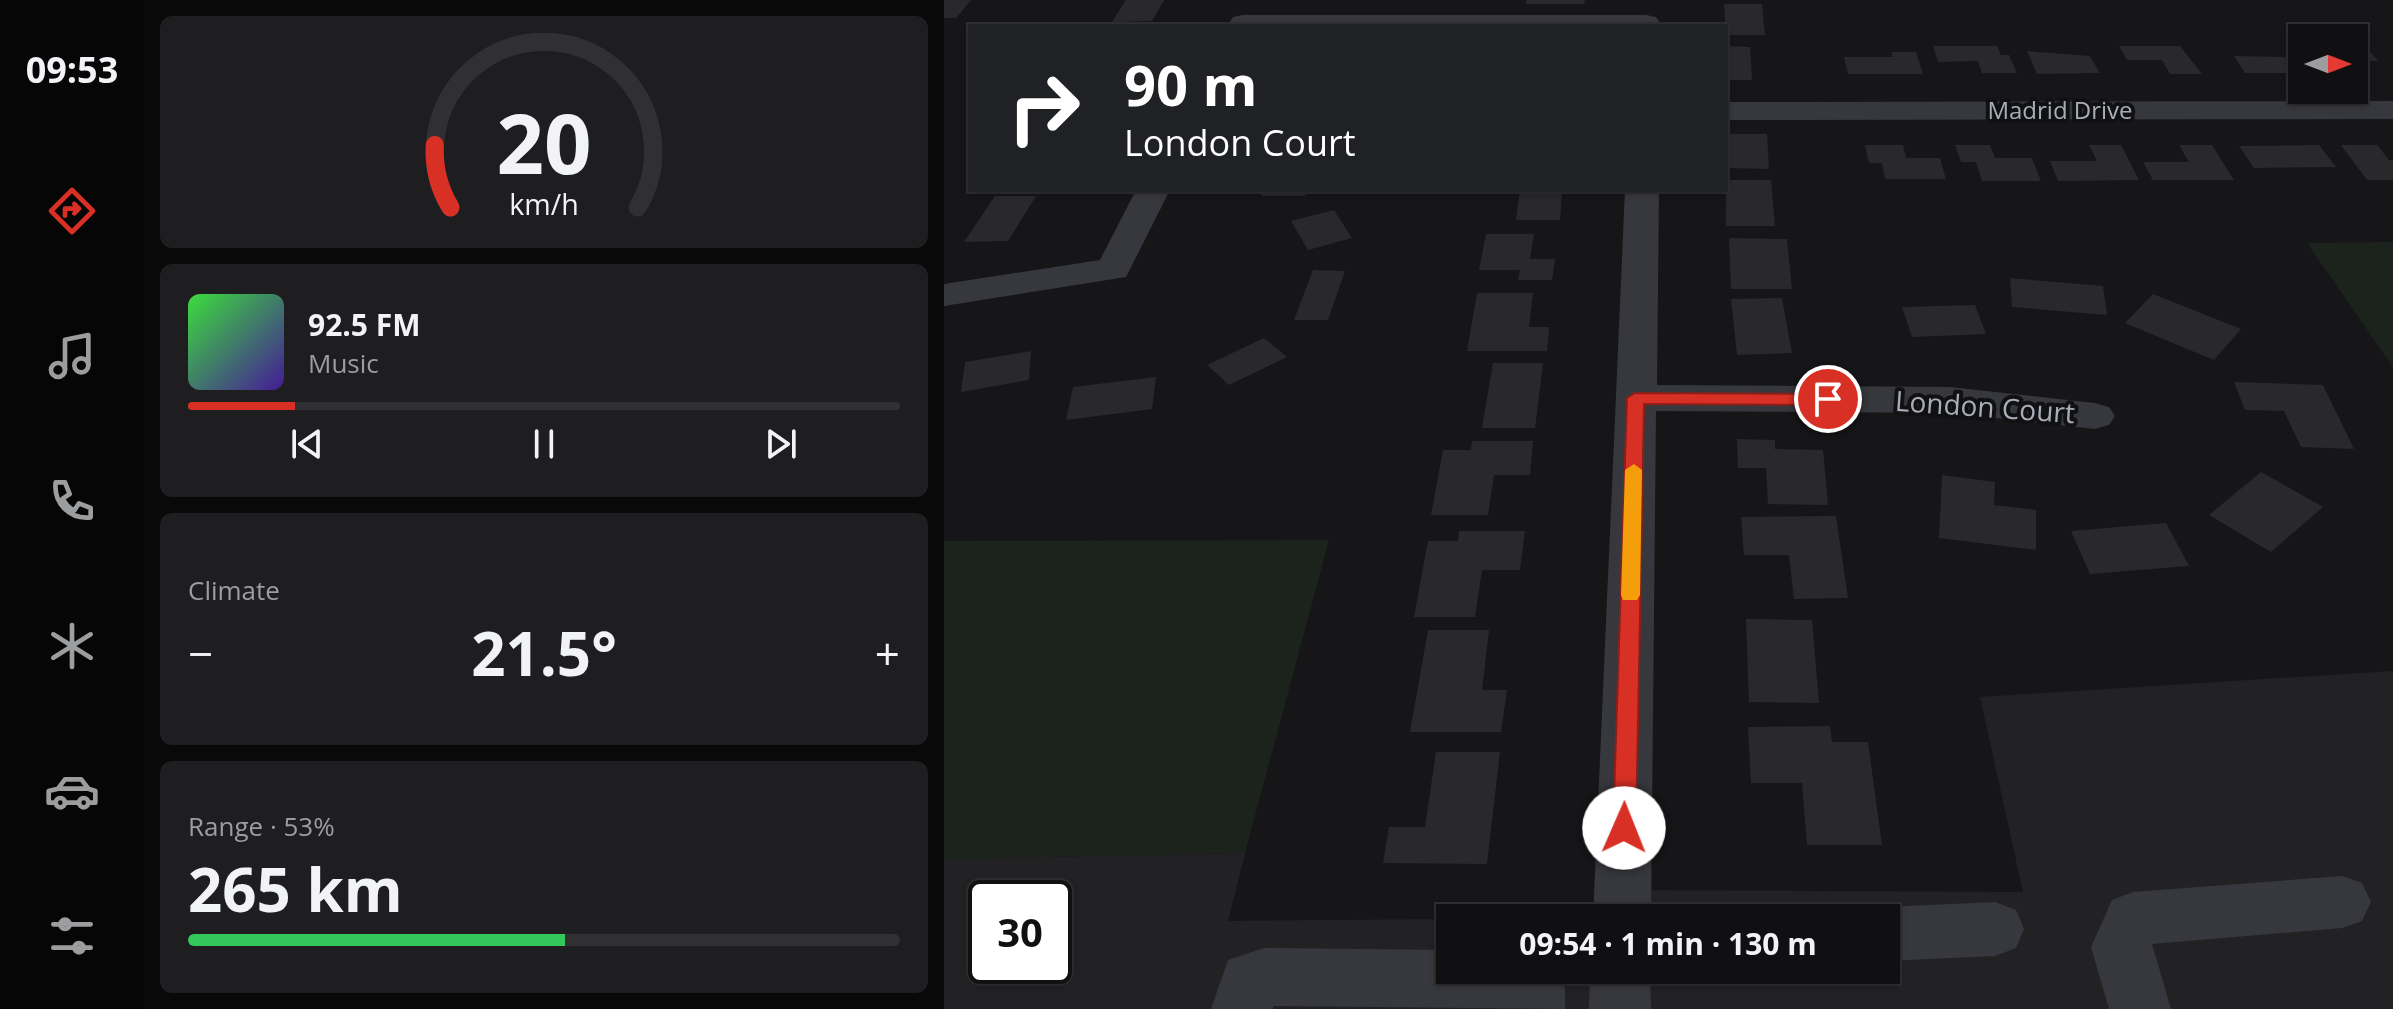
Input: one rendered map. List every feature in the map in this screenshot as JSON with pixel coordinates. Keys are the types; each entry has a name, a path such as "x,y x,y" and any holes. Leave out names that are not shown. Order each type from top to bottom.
{"street":[{"path":"1246,16 1646,16"},
{"name":"Madrid Drive","path":"1728,111 2393,110"},
{"path":"944,295 1113,269 1152,192"},
{"path":"1622,904 1642,192"},
{"name":"London Court","path":"1635,398 1950,400 2095,416"},
{"path":"2140,1009 2121,947 2133,919 2342,902"},
{"path":"1900,933 1995,929"},
{"path":"1242,1009 1249,980 1264,977 1520,979 1535,988 1534,1009"},
{"path":"1620,984 1620,1009"}],"shaded area":[{"path":"2393,242 2393,367 2307,243"},
{"path":"1329,540 1245,853 944,859 944,541"},
{"path":"2393,671 2393,1009 944,1009 944,859 1245,853 1228,921 1436,919 1436,984 1900,984 1900,904 1621,904 1622,890 2023,892 1980,697"}],"building":[{"path":"944,0 971,0 956,18 944,18"},
{"path":"1126,0 1164,0 1152,21 1112,22"},
{"path":"1526,0 1585,0 1584,4 1526,4"},
{"path":"1724,4 1762,4 1765,35 1728,35 1728,24 1725,24"},
{"path":"1728,46 1750,47 1752,80 1728,80"},
{"path":"1933,46 1997,46 2001,55 2009,55 2017,73 1982,73 1978,61 1938,62"},
{"path":"2119,46 2180,46 2202,74 2170,74 2162,60 2127,60"},
{"path":"2368,49 2378,61 2368,61"},
{"path":"2027,51 2090,56 2100,73 2037,74"},
{"path":"1891,52 1916,52 1923,74 1848,74 1844,57 1893,57"},
{"path":"2234,56 2285,57 2288,61 2288,73 2245,73"},
{"path":"1728,134 1767,134 1769,169 1728,168"},
{"path":"1865,145 1903,145 1906,158 1940,158 1946,179 1885,179 1882,163 1869,163"},
{"path":"1955,145 1990,145 1995,158 2032,158 2041,181 1982,181 1976,162 1961,162"},
{"path":"2089,145 2121,145 2139,180 2058,181 2050,161 2097,161"},
{"path":"2179,145 2212,145 2234,180 2153,180 2143,162 2189,162"},
{"path":"2319,145 2336,167 2254,168 2239,146"},
{"path":"2341,145 2377,145 2389,160 2393,160 2393,180 2367,180"},
{"path":"1728,180 1771,180 1775,226 1726,226"},
{"path":"1263,192 1306,192 1305,196 1261,196"},
{"path":"1520,192 1562,192 1560,220 1516,220"},
{"path":"995,196 1036,196 1008,241 964,242"},
{"path":"1334,210 1352,238 1308,250 1291,221"},
{"path":"1486,234 1534,234 1530,259 1555,259 1552,280 1518,280 1520,270 1479,270"},
{"path":"1729,238 1787,239 1792,289 1731,289"},
{"path":"1313,270 1345,271 1328,320 1294,320"},
{"path":"2010,278 2103,286 2107,315 2012,307"},
{"path":"1477,293 1533,293 1529,327 1549,327 1547,351 1467,351"},
{"path":"2153,294 2241,329 2214,360 2125,323"},
{"path":"1782,298 1792,353 1737,355 1731,299"},
{"path":"1975,305 1986,334 1912,337 1902,307"},
{"path":"1264,338 1287,357 1229,385 1207,365"},
{"path":"1031,351 1029,380 961,392 965,362"},
{"path":"1493,363 1543,363 1535,428 1482,428"},
{"path":"1156,377 1152,409 1066,420 1073,387"},
{"path":"2234,382 2323,385 2354,449 2301,447 2284,411 2245,410"},
{"path":"1737,439 1775,440 1775,449 1823,450 1828,505 1768,504 1766,468 1738,468"},
{"path":"1472,441 1533,441 1530,475 1494,475 1488,515 1431,515 1443,450 1471,450"},
{"path":"2261,472 2323,507 2271,552 2209,515"},
{"path":"1942,475 1995,482 1994,505 2036,510 2036,550 1939,538"},
{"path":"1836,516 1848,598 1794,599 1789,555 1744,555 1741,517"},
{"path":"2166,523 2189,566 2090,574 2071,531"},
{"path":"1459,531 1525,531 1520,570 1482,570 1475,617 1414,617 1428,541 1458,541"},
{"path":"1746,619 1812,620 1819,703 1749,702"},
{"path":"1428,630 1489,630 1482,690 1507,690 1501,732 1410,732"},
{"path":"1830,726 1832,742 1868,742 1882,845 1807,845 1802,783 1751,783 1748,727"},
{"path":"1436,752 1500,752 1487,864 1383,863 1389,827 1425,827"}],"slow traffic":[{"path":"1630,595 1634,470"}],"route":[{"path":"1624,828 1635,398 1828,399"}]}
